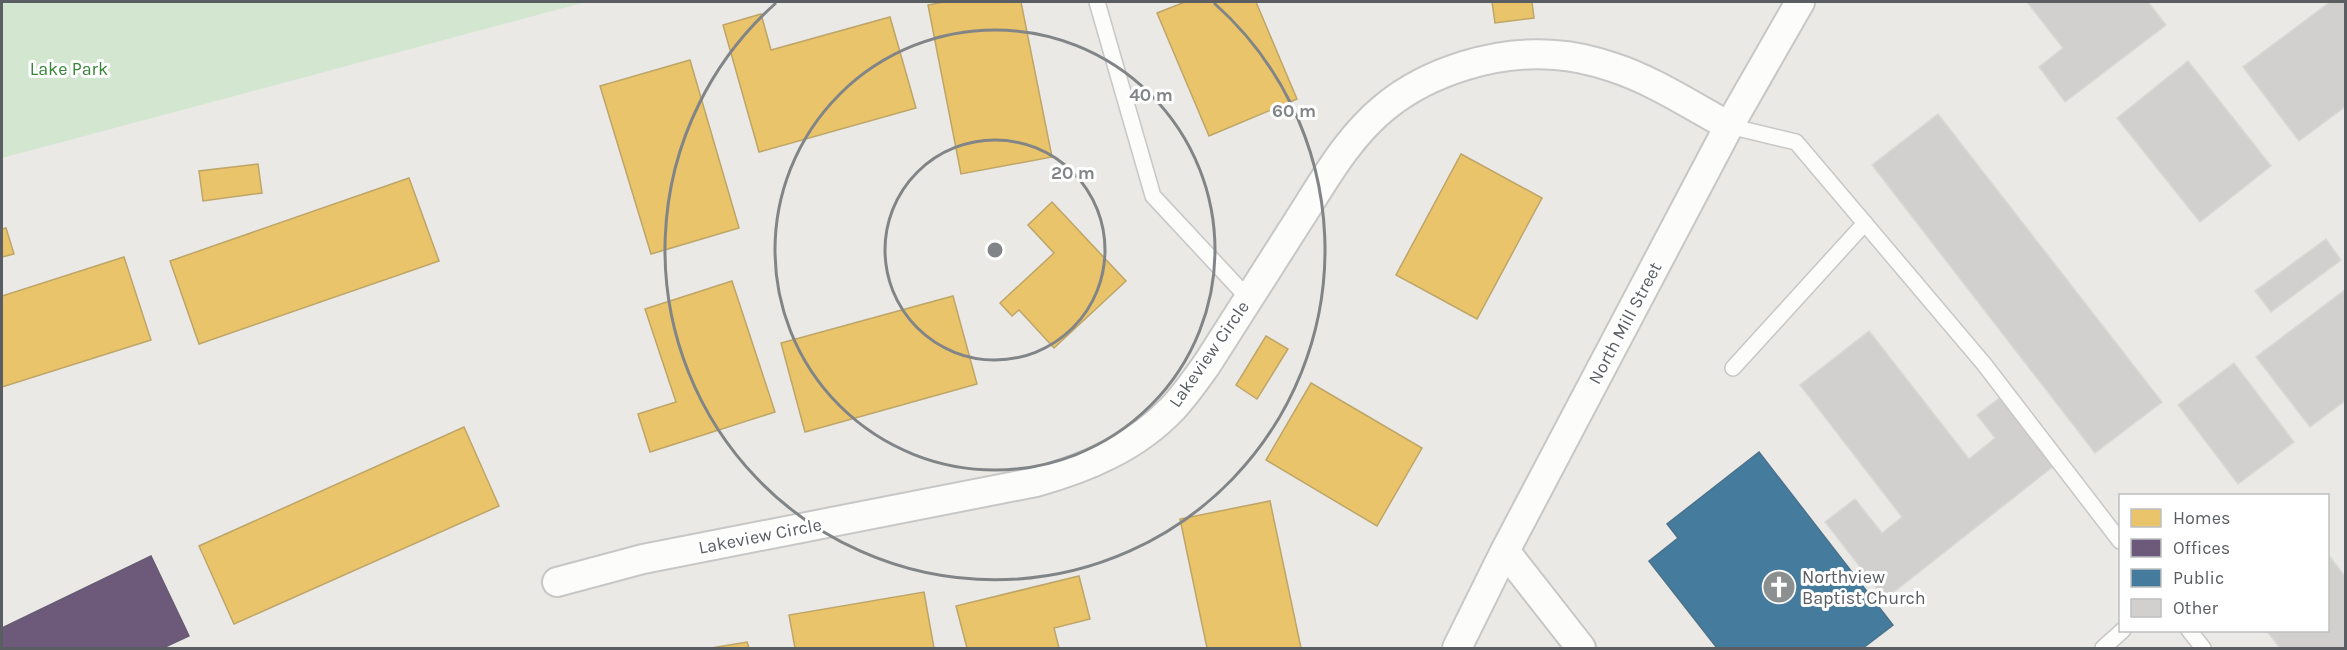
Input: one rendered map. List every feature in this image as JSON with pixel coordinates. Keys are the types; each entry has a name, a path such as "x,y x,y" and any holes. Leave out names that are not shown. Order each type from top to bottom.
{"street":[{"name":"North Mill Street","path":"1457,648 1504,551 1729,126 1800,2"},
{"name":"Lakeview Circle","path":"557,582 643,559 1036,482 1091,464 1133,441 1173,408 1207,364 1335,164 1364,127 1385,107 1409,91 1457,69 1487,60 1519,55 1554,55 1586,60 1645,80 1729,126"},
{"path":"1504,551 1581,648"}],"lane":[{"path":"1097,2 1153,196 1248,298"},
{"path":"1729,126 1796,142 1984,364 2119,538"},
{"path":"1733,368 1865,224"},
{"path":"2103,648 2121,632"},
{"path":"2191,632 2203,648"}],"green space":[{"name":"Lake Park","path":"2,2 586,2 2,158"}],"building: Homes":[{"path":"944,2 1021,2 1052,157 961,174 928,5"},
{"path":"1185,2 1256,2 1297,99 1209,136 1157,13"},
{"path":"1492,2 1532,2 1534,18 1495,23"},
{"path":"761,14 771,50 890,17 916,108 759,152 723,25"},
{"path":"690,60 739,228 651,254 600,86"},
{"path":"1461,154 1542,198 1477,319 1396,275"},
{"path":"258,164 262,193 203,201 199,171"},
{"path":"409,178 439,261 199,344 170,261"},
{"path":"1052,202 1126,281 1054,348 1019,310 1012,316 1000,303 1054,253 1028,225"},
{"path":"6,228 14,254 2,257 2,229"},
{"path":"124,257 151,340 2,387 2,296"},
{"path":"732,281 775,412 650,452 638,414 676,402 645,309"},
{"path":"953,296 977,384 805,432 781,343"},
{"path":"1266,336 1288,349 1257,399 1236,385"},
{"path":"1311,383 1422,448 1377,526 1266,460"},
{"path":"464,427 499,506 234,624 199,546"},
{"path":"1270,501 1301,648 1207,648 1180,519"},
{"path":"1079,576 1090,619 1054,628 1059,648 967,648 956,606"},
{"path":"924,592 934,648 795,648 789,615"},
{"path":"747,642 749,648 711,648"}],"building: Offices":[{"path":"151,556 189,636 163,648 2,648 2,628"}],"building: Public":[{"path":"1759,452 1893,625 1863,648 1717,648 1649,561 1678,538 1667,524"}],"building: Other":[{"path":"2027,2 2148,2 2166,25 2065,102 2039,67 2063,48"},
{"path":"2330,2 2346,2 2346,106 2299,141 2243,67"},
{"path":"2188,61 2271,166 2200,222 2117,118"},
{"path":"1938,114 2162,402 2095,453 1872,165"},
{"path":"2326,239 2341,260 2271,312 2255,291"},
{"path":"2346,289 2346,400 2310,427 2256,357"},
{"path":"1869,331 1969,459 1995,438 1977,415 2002,396 2055,465 1885,599 1825,522 1855,499 1882,533 1902,517 1800,385"},
{"path":"2234,363 2294,442 2238,484 2178,405"},
{"path":"2329,555 2346,578 2346,648 2280,648 2268,632 2329,632"}],"place":[{"name":"Northview Baptist Church","path":"1779,587"}]}
